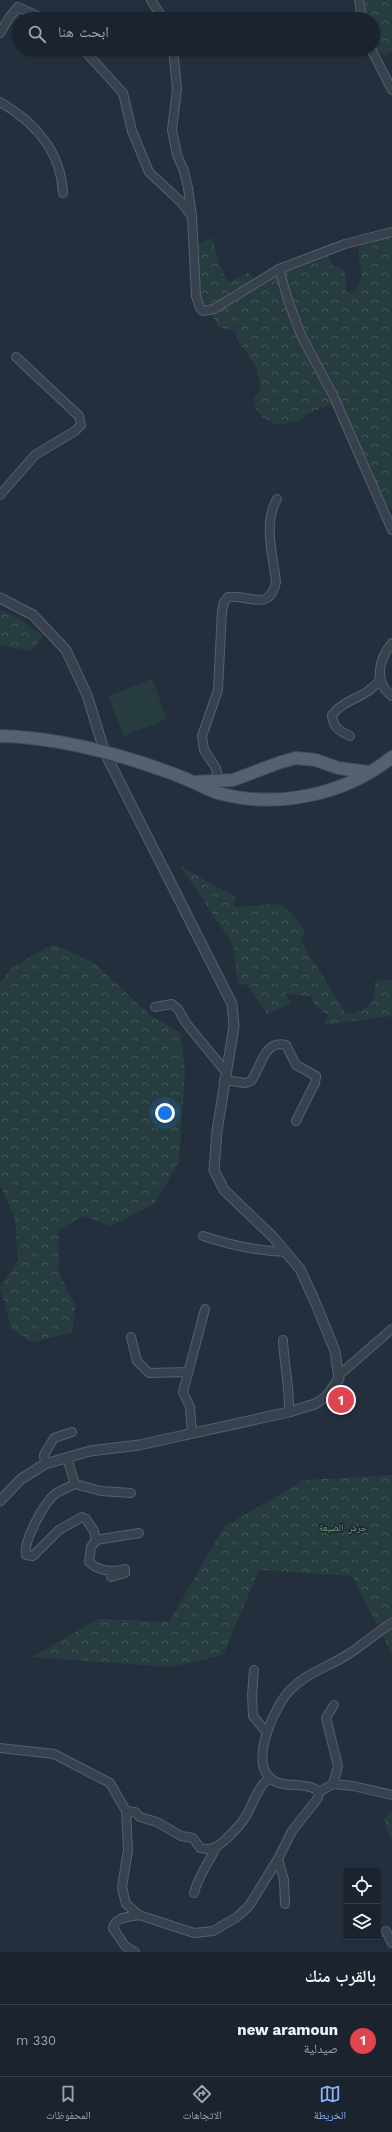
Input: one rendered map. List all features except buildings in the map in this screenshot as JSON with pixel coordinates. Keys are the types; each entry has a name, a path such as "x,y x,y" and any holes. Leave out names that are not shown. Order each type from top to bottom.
{"main road":[{"path":"0,736 25,737 106,753 139,762 194,782 219,787 232,797 277,799 321,793 355,781 392,757"},
{"path":"219,787 233,780 296,758 316,760 338,768 368,772"},
{"path":"232,797 233,780"}],"street":[{"path":"151,0 159,12"},
{"path":"359,0 361,12"},
{"path":"14,12 18,7 33,12"},
{"path":"0,33 12,14"},
{"path":"89,56 123,93 132,131 149,172 181,202 192,216"},
{"path":"174,56 177,89 172,130 177,155 184,171 192,216 196,296 200,308 203,311 214,309 280,269 340,246 392,232"},
{"path":"375,56 392,90"},
{"path":"0,102 23,118 44,140 60,167 63,193"},
{"path":"280,269 288,300 301,335 334,398 392,530"},
{"path":"0,495 35,455 75,431 81,425 79,416 16,357"},
{"path":"219,787 216,768 204,750 202,736 218,690 222,611 224,602 228,597 236,596 264,600 274,591 276,582 270,520 271,509 277,499"},
{"path":"0,598 33,615 66,650 88,695 106,753 232,1004 234,1026 216,1131 214,1170 224,1190 272,1236 300,1269 335,1351 339,1375"},
{"path":"392,643 380,663 380,680 392,696"},
{"path":"350,736 336,729 333,723 332,715 340,706 371,690 380,680"},
{"path":"156,1007 172,1004 178,1009 186,1023 225,1076 245,1083 251,1081 270,1048 276,1044 286,1045 296,1065 316,1076 315,1083 296,1121"},
{"path":"203,1236 236,1246 286,1252"},
{"path":"192,1433 190,1407 183,1392 205,1309"},
{"path":"0,1501 21,1479 45,1464 90,1451 139,1445 289,1412 314,1404 327,1396 332,1390 339,1375 392,1329"},
{"path":"131,1337 137,1361 149,1373 188,1372"},
{"path":"283,1340 284,1362 288,1374 290,1392 289,1412"},
{"path":"45,1464 44,1456 54,1438 72,1432"},
{"path":"67,1458 75,1484"},
{"path":"96,1540 94,1531 86,1519 82,1517 59,1530 33,1556 26,1555 27,1545 44,1506 56,1493 75,1484 101,1491 131,1493"},
{"path":"111,1577 125,1573 125,1569 106,1571 95,1568 89,1562 91,1547 96,1540 139,1533"},
{"path":"319,1792 307,1787 281,1783 270,1778 265,1766 263,1752 267,1733 278,1708 291,1689 309,1675 351,1653 392,1623"},
{"path":"254,1670 252,1695 253,1716 267,1733"},
{"path":"333,1784 338,1766 326,1718 334,1705"},
{"path":"0,1748 54,1754 107,1780 122,1801 126,1811 128,1850 122,1887 126,1904 139,1915 183,1931 194,1933 213,1931 237,1917 249,1906 278,1859 292,1831 318,1798 319,1792"},
{"path":"126,1811 134,1812 140,1818 157,1822 181,1836 193,1838 200,1848 210,1850 216,1847 238,1827 256,1798 260,1788 270,1778"},
{"path":"319,1792 333,1784 353,1786 392,1795"},
{"path":"194,1893 198,1879 204,1874 216,1847"},
{"path":"278,1859 284,1880 285,1904"},
{"path":"135,1952 125,1946 113,1928 114,1922 118,1919 139,1915"},
{"path":"386,1931 392,1943"}],"green space":[{"path":"364,0 392,0 392,50 385,56 380,52 380,12 365,12"},
{"path":"392,236 392,509 374,498 354,457 334,404 306,414 299,421 276,425 261,417 254,404 254,398 259,392 260,385 256,367 238,340 235,331 219,327 212,315 198,308 194,302 191,290 191,267 189,253 190,248 212,238 221,268 227,281 230,282 249,272 257,285 326,252 332,265 343,269 346,277 346,292 352,293 357,290 362,275 358,252 360,246"},
{"path":"0,609 20,619 43,636 32,651 0,645"},
{"path":"152,679 167,719 124,736 108,696"},
{"path":"181,867 237,898 234,901 234,906 240,907 275,904 285,907 305,931 301,941 346,1014 360,1011 369,1005 374,994 375,981 392,981 392,1016 324,1025 328,1015 316,1007 311,997 286,993 291,1004 267,1014 248,985 238,984 233,945"},
{"path":"53,944 94,963 150,1015 181,1033 185,1072 179,1162 154,1204 110,1226 84,1216 58,1230 59,1273 75,1305 72,1333 31,1342 12,1329 0,1288 18,1260 15,1219 0,1184 0,983 10,969"},
{"name":"حرش الضيعة","path":"392,1475 392,1654 352,1576 259,1570 223,1655 170,1667 32,1657 98,1619 169,1622 224,1527 304,1480"},
{"path":"392,1812 392,1844 384,1819"}],"place":[{"name":"new aramoun","path":"341,1400"}]}
